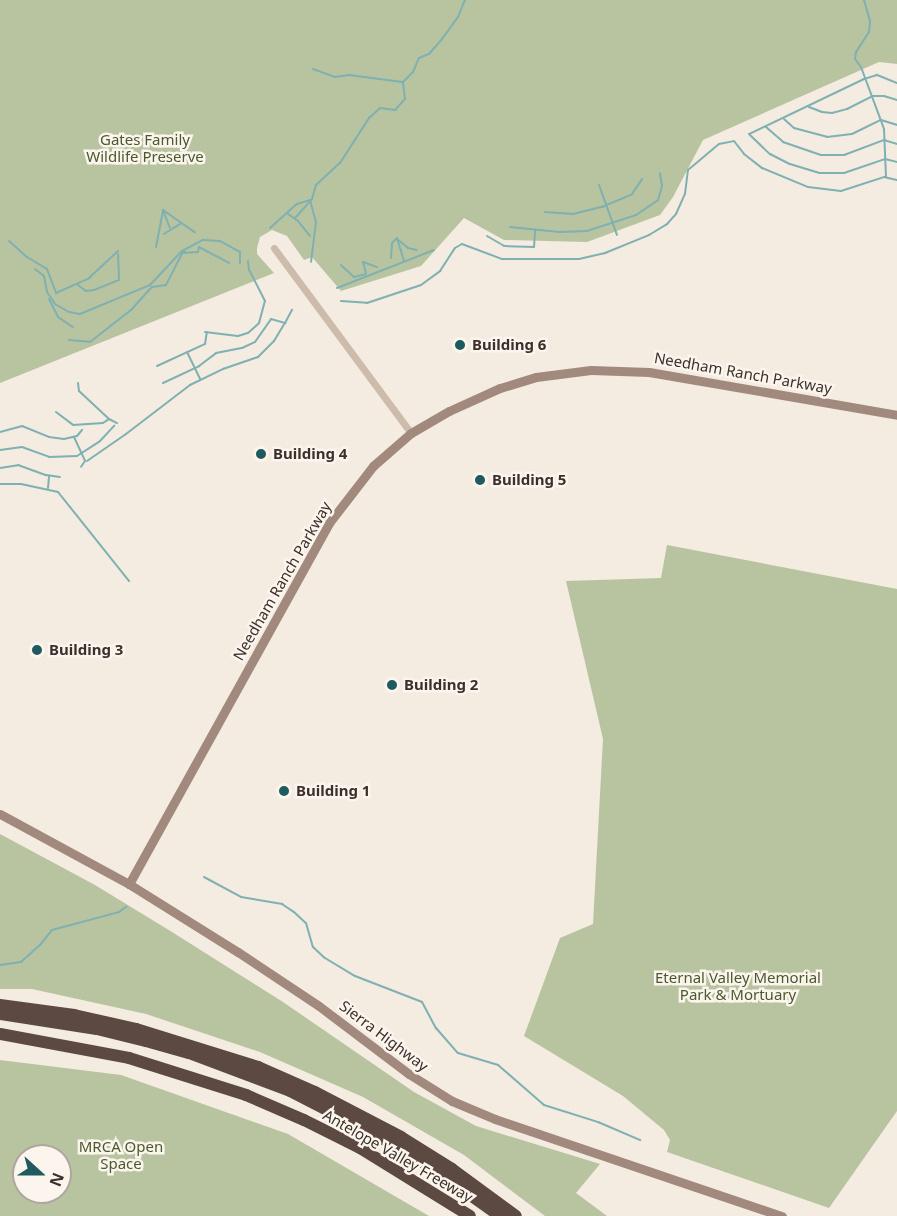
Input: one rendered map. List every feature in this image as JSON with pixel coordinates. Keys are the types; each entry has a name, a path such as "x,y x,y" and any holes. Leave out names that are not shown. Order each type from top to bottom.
{"highway":[{"name":"Antelope Valley Freeway","path":"0,1005 74,1015 136,1029 197,1046 267,1071 401,1137 452,1169 516,1216"},
{"path":"0,1014 97,1029 146,1041 189,1053 290,1091 384,1138 434,1169 500,1216"},
{"path":"0,1022 48,1028 135,1046 232,1075 308,1106 366,1137 447,1187 488,1216"},
{"name":"Antelope Valley Freeway","path":"0,1034 70,1045 129,1058 246,1095 360,1148 470,1216"}],"street":[{"path":"274,248 411,433"},
{"name":"Needham Ranch Parkway","path":"129,884 329,524 373,466 411,433 449,411 500,387 536,377 591,370 649,372 897,415"},
{"name":"Sierra Highway","path":"0,814 129,884 284,982 409,1074 452,1101 495,1119 782,1216"}],"green space":[{"name":"Gates Family Wildlife Preserve","path":"0,0 897,0 897,64 879,62 703,140 673,197 660,215 587,242 504,240 464,218 421,266 341,291 312,257 304,260 287,236 272,230 260,237 257,254 274,273 0,383"},
{"name":"Eternal Valley Memorial Park & Mortuary","path":"667,545 897,589 897,1111 829,1208 667,1152 670,1140 664,1130 623,1096 524,1036 560,938 593,924 603,739 566,581 661,578"},
{"path":"0,834 95,885 172,932 283,1002 414,1092 476,1126 600,1164 576,1193 607,1216 545,1216 464,1155 363,1097 260,1052 146,1014 32,989 0,989"},
{"name":"MRCA Open Space","path":"0,1060 121,1075 288,1134 429,1216 0,1216"}],"waterway":[{"path":"295,218 312,199 316,185 340,163 369,118 380,108 395,110 405,99 403,82 413,72 419,58 429,54 442,39 458,17 465,0"},
{"path":"864,0 870,21 869,32 856,52 855,59 861,67 884,129 886,177"},
{"path":"313,69 335,77 349,75 403,82"},
{"path":"897,83 877,75 864,79 749,134 770,154 790,164 819,173 844,173 885,159 897,162"},
{"path":"809,107 832,113 847,109 872,96 884,96 897,100"},
{"path":"784,119 794,128 827,137 852,134 881,120 897,125"},
{"path":"766,127 783,142 821,155 844,155 884,140 897,144"},
{"path":"341,301 367,303 421,285 440,271 455,248 462,244 502,259 579,259 605,253 649,235 667,224 676,214 685,194 688,170 719,144 734,141 744,154 762,168 808,187 841,191 884,177 897,180"},
{"path":"510,227 560,232 587,231 636,215 658,200 662,186 660,173"},
{"path":"545,212 573,214 602,207 632,194 642,179"},
{"path":"599,185 617,235"},
{"path":"270,228 297,204 310,200 316,222 311,262"},
{"path":"163,210 195,232"},
{"path":"163,210 170,228"},
{"path":"156,247 163,210"},
{"path":"288,214 298,221 310,236"},
{"path":"164,234 180,224"},
{"path":"487,236 504,246 534,247 535,231"},
{"path":"397,238 404,261"},
{"path":"391,258 392,243 397,238"},
{"path":"397,239 408,248 417,250"},
{"path":"182,251 203,240 220,241 240,252 240,263"},
{"path":"9,241 27,257 47,269 56,293 89,278 118,251"},
{"path":"69,340 90,342 131,310 152,287 166,285 182,253 198,252 199,247 229,263"},
{"path":"337,288 434,250"},
{"path":"35,269 44,276 47,292 55,304 69,312 80,314 150,285 181,252 185,252"},
{"path":"78,285 86,291 119,280 118,254"},
{"path":"205,332 238,336 248,333 259,323 265,301 249,270 248,261"},
{"path":"363,262 377,267"},
{"path":"363,262 366,273"},
{"path":"341,265 354,277 366,274"},
{"path":"49,299 58,317 73,327"},
{"path":"163,383 199,366 216,353 242,348 255,342 271,319 285,323 292,310"},
{"path":"87,461 190,385 223,369 258,357 274,341 285,323"},
{"path":"157,366 205,344 207,332"},
{"path":"187,352 200,379"},
{"path":"78,383 79,391 109,419 117,423"},
{"path":"56,412 73,425 103,423 109,419"},
{"path":"0,432 22,426 49,437 64,439 77,436 82,430"},
{"path":"0,450 22,447 49,457 77,456 100,441 114,426"},
{"path":"74,437 85,461 81,467"},
{"path":"0,468 18,465 46,475 60,477"},
{"path":"48,488 49,476"},
{"path":"0,484 21,484 58,492 129,581"},
{"path":"204,877 241,897 282,904 294,912 306,923 313,947 325,958 355,976 422,1002 436,1028 458,1053 498,1065 544,1105 598,1122 640,1140"},
{"path":"0,965 21,962 40,945 52,930 119,912 126,907"}],"place":[{"name":"Building 6","path":"460,345"},
{"name":"Building 4","path":"261,454"},
{"name":"Building 5","path":"480,480"},
{"name":"Building 3","path":"37,650"},
{"name":"Building 2","path":"392,685"},
{"name":"Building 1","path":"284,791"}]}
